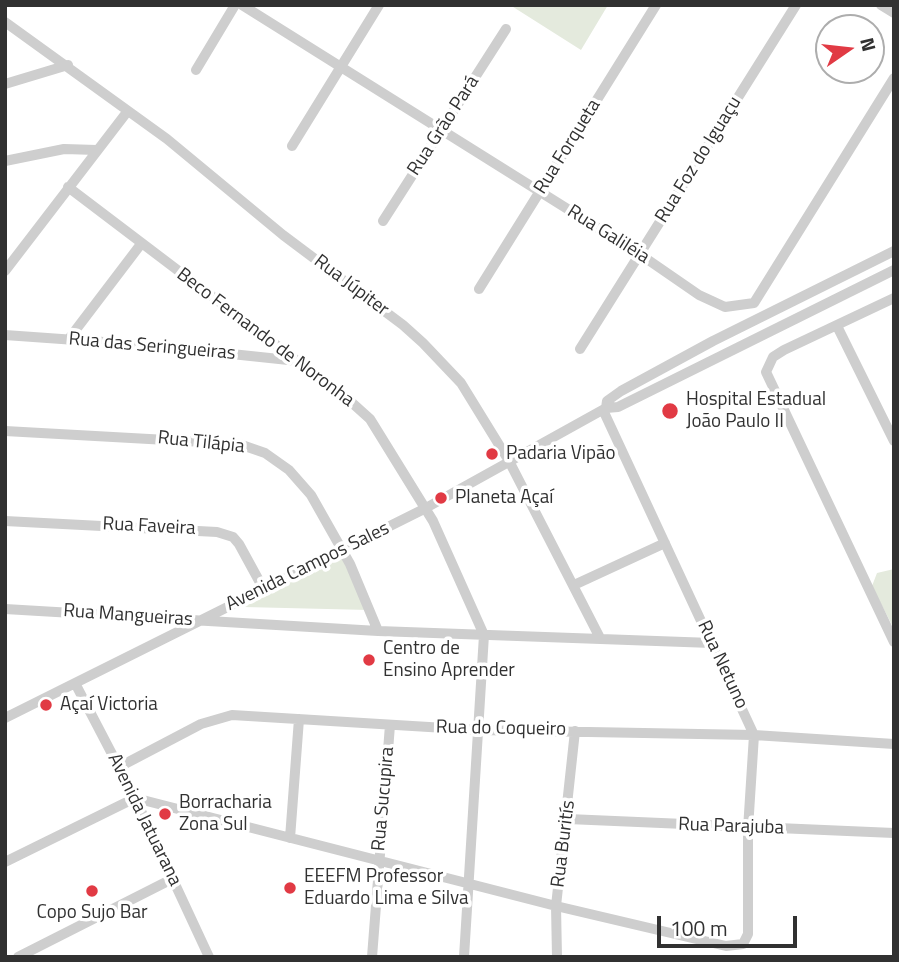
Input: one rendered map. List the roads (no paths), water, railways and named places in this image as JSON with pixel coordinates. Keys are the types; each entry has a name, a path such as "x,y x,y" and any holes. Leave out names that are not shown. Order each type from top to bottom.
{"street":[{"path":"196,70 235,5"},
{"name":"Rua Galiléia","path":"242,5 338,68 716,303 733,308 754,303 894,78"},
{"path":"292,146 379,5"},
{"name":"Rua Forqueta","path":"479,289 656,5"},
{"name":"Rua Foz do Iguaçu","path":"580,349 796,5"},
{"path":"881,5 894,13"},
{"name":"Rua Júpiter","path":"5,22 68,65 211,173 283,235 403,325 461,383 509,461 599,636"},
{"name":"Rua Grão Pará","path":"383,221 506,29"},
{"path":"5,84 68,65"},
{"path":"5,271 127,112"},
{"path":"5,161 64,149 97,150"},
{"name":"Beco Fernando de Noronha","path":"68,187 299,361 370,419 456,569 484,635 464,957"},
{"path":"68,340 141,244"},
{"name":"Avenida Campos Sales","path":"605,409 607,401 621,391 737,328 894,251"},
{"name":"Avenida Campos Sales","path":"5,718 76,685 263,588 424,509 605,409 618,407 744,342 894,270"},
{"path":"894,298 773,357 768,365 767,377 894,642"},
{"path":"836,326 893,436"},
{"path":"737,328 744,342"},
{"name":"Rua das Seringueiras","path":"5,335 299,361"},
{"name":"Rua Netuno","path":"556,906 726,946 739,945 746,940 748,829 754,734 605,409"},
{"name":"Rua Tilápia","path":"5,431 239,444 265,453 289,470 311,495 343,550 378,631"},
{"name":"Rua Faveira","path":"5,521 218,532 233,537 239,544 263,588"},
{"path":"574,586 665,543"},
{"name":"Rua Mangueiras","path":"5,609 378,631 599,636 712,643"},
{"name":"Avenida Jatuarana","path":"76,685 135,798 209,957"},
{"name":"Rua do Coqueiro","path":"119,767 214,719 254,715 478,730 754,734 894,744"},
{"path":"290,838 299,719"},
{"name":"Rua Sucupira","path":"372,957 390,725"},
{"name":"Rua Buritís","path":"557,957 556,906 568,819 575,731"},
{"path":"5,862 135,798 556,906"},
{"name":"Rua Parajuba","path":"568,819 748,829 894,833"},
{"path":"18,957 172,879"}],"place":[{"name":"Hospital Estadual João Paulo II","path":"670,411"},
{"name":"Padaria Vipão","path":"492,454"},
{"name":"Planeta Açaí","path":"441,498"},
{"name":"Centro de Ensino Aprender","path":"369,660"},
{"name":"Açaí Victoria","path":"46,705"},
{"name":"Borracharia Zona Sul","path":"165,814"},
{"name":"EEEFM Professor Eduardo Lima e Silva","path":"290,888"},
{"name":"Copo Sujo Bar","path":"92,891"}]}
